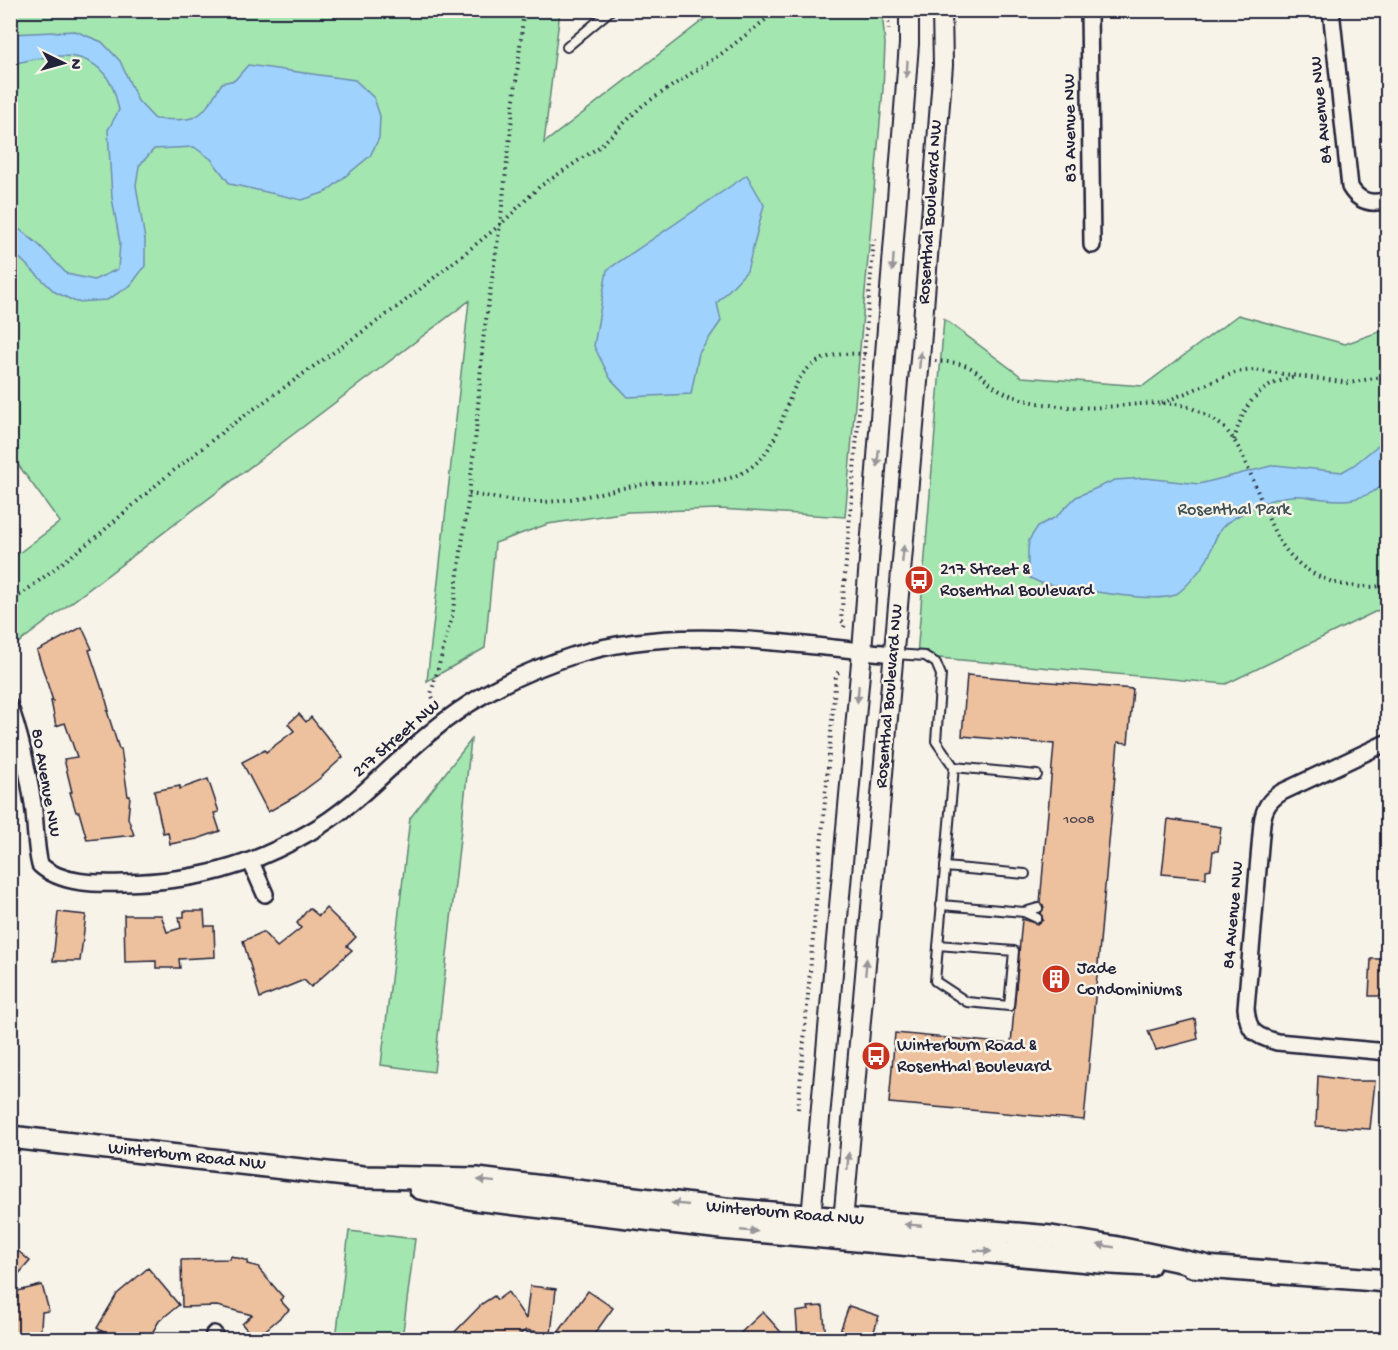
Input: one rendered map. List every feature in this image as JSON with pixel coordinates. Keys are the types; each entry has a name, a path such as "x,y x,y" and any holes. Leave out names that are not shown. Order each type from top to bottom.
{"main road":[{"name":"Winterburn Road NW","path":"10,1137 363,1177 474,1199 711,1227 810,1226 1111,1263 1205,1266 1388,1281"}],"street":[{"name":"Rosenthal Boulevard NW","path":"810,1226 862,651 886,356 908,55 909,10"},
{"name":"Rosenthal Boulevard NW","path":"842,1229 894,654 943,65 942,10"},
{"name":"83 Avenue NW","path":"1089,10 1092,245"},
{"name":"84 Avenue NW","path":"1331,10 1350,187 1354,194 1363,200 1377,203 1388,200"},
{"name":"217 Street NW","path":"40,865 59,878 116,884 144,883 218,873 251,862 311,832 334,816 363,794 425,737 504,682 575,656 629,643 672,638 747,641 894,654"},
{"name":"80 Avenue NW","path":"10,707 28,778 33,806 36,851 40,865"},
{"name":"84 Avenue NW","path":"1388,742 1282,792 1268,803 1263,813 1246,1008 1251,1030 1262,1038 1277,1042 1388,1052"},
{"path":"251,862 265,894"}],"lane":[{"path":"567,47 611,10"},
{"path":"894,654 925,656 936,663 941,675 936,741 954,767 941,905 935,981 967,1002 1009,1006 1014,951 938,945"},
{"path":"954,767 1037,775"},
{"path":"945,867 1025,874"},
{"path":"941,905 1024,912 1037,918"},
{"path":"1024,912 1038,908"}],"path":[{"path":"436,705 431,694 452,617 469,494 483,340 500,225 524,12 510,10"},
{"path":"10,603 101,533 162,480 230,426 400,305 500,225 539,187 599,147 643,105 724,52 777,10"},
{"path":"845,624 841,620 868,312"},
{"path":"469,494 540,502 580,498 644,484 732,478 748,470 762,457 775,436 802,375 812,364 825,357 839,354 874,355"},
{"path":"927,360 960,363 972,368 998,390 1040,403 1072,408 1158,404 1177,404 1190,408 1221,425 1236,442 1278,537 1299,564 1328,581 1360,587 1388,585"},
{"path":"1158,404 1192,392 1236,372 1254,370 1350,383 1388,375"},
{"path":"1236,442 1242,415 1251,400 1265,387 1280,380 1299,376"},
{"path":"798,1109 836,675 840,672"}],"green space":[{"path":"11,11 560,11 544,143 715,11 882,11 885,44 883,89 845,517 719,509 628,512 548,524 495,543 485,648 427,681 469,301 14,646 11,639 11,559 60,522 11,455"},
{"name":"Rosenthal Park","path":"1238,315 1345,344 1387,329 1387,606 1226,684 917,656 944,319 1022,377 1143,386"},
{"path":"471,740 434,1072 381,1065 410,818"},
{"path":"349,1231 415,1239 402,1339 336,1339"}],"water":[{"path":"75,31 102,42 120,61 138,101 155,119 181,120 197,116 203,112 222,83 235,80 248,65 355,80 374,98 380,116 379,138 370,156 326,192 302,200 230,184 211,159 194,147 154,149 139,166 136,185 145,240 145,266 131,285 107,300 76,302 55,292 10,249 11,224 39,245 67,274 94,280 118,269 120,243 112,198 108,130 119,110 111,84 102,71 79,58 53,56 11,64 11,34"},
{"path":"747,175 764,205 747,271 717,303 721,321 699,353 691,394 628,397 610,378 594,346 607,270"},
{"path":"1387,438 1387,482 1378,489 1362,497 1345,500 1285,497 1246,511 1223,526 1203,566 1187,585 1172,596 1160,598 1108,594 1041,583 1030,578 1029,540 1038,526 1056,517 1076,497 1115,480 1145,478 1199,484 1275,465 1342,472"}],"building":[{"path":"82,627 92,649 89,650 103,689 109,711 107,711 119,749 121,749 128,796 130,796 128,818 134,835 87,840 79,812 76,812 70,792 72,792 64,759 77,757 65,723 56,726 51,701 53,701 37,651"},
{"path":"967,675 1133,689 1128,743 1118,742 1084,1120 889,1103 895,1033 1011,1044 1022,919 1037,924 1043,920 1041,913 1044,907 1040,903 1054,744 962,736"},
{"path":"299,714 306,722 311,717 343,757 296,796 268,812 242,762 265,750 266,752 294,731 288,724"},
{"path":"208,779 219,812 214,813 220,831 197,839 170,844 168,832 163,833 154,791 180,786 180,789"},
{"path":"1168,819 1221,827 1218,851 1213,851 1211,869 1206,870 1206,878 1162,874"},
{"path":"309,908 319,916 326,908 356,937 347,946 352,950 311,987 304,980 260,998 243,941 263,932 277,947 301,928 297,923"},
{"path":"184,911 204,911 205,926 214,926 215,957 179,959 180,968 156,968 156,961 125,962 124,915 161,915 167,932 181,928 179,917 184,917"},
{"path":"58,912 86,915 80,961 53,961"},
{"path":"1371,959 1388,959 1388,996 1369,996"},
{"path":"1195,1019 1198,1039 1156,1050 1148,1031"},
{"path":"1318,1076 1352,1081 1375,1081 1370,1129 1316,1126"},
{"path":"18,1251 30,1261 10,1284 10,1262"},
{"path":"231,1256 259,1267 283,1297 280,1300 289,1310 255,1339 242,1324 252,1315 217,1306 182,1307 181,1260 230,1259"},
{"path":"148,1268 179,1305 159,1321 148,1340 116,1340 97,1328 117,1294"},
{"path":"42,1285 49,1311 42,1312 40,1340 10,1340 10,1293"},
{"path":"530,1286 556,1289 551,1334 526,1330 512,1340 447,1340 483,1303 494,1296 497,1300 508,1292 526,1319"},
{"path":"588,1291 613,1308 590,1340 553,1340"},
{"path":"823,1306 826,1340 798,1340 796,1312 809,1310 808,1307"},
{"path":"849,1306 879,1316 871,1340 837,1340"},
{"path":"763,1312 788,1340 733,1340"}],"place":[{"name":"217 Street & Rosenthal Boulevard","path":"919,580"},
{"name":"Jade Condominiums","path":"1056,979"},
{"name":"Winterburn Road & Rosenthal Boulevard","path":"876,1056"}]}
